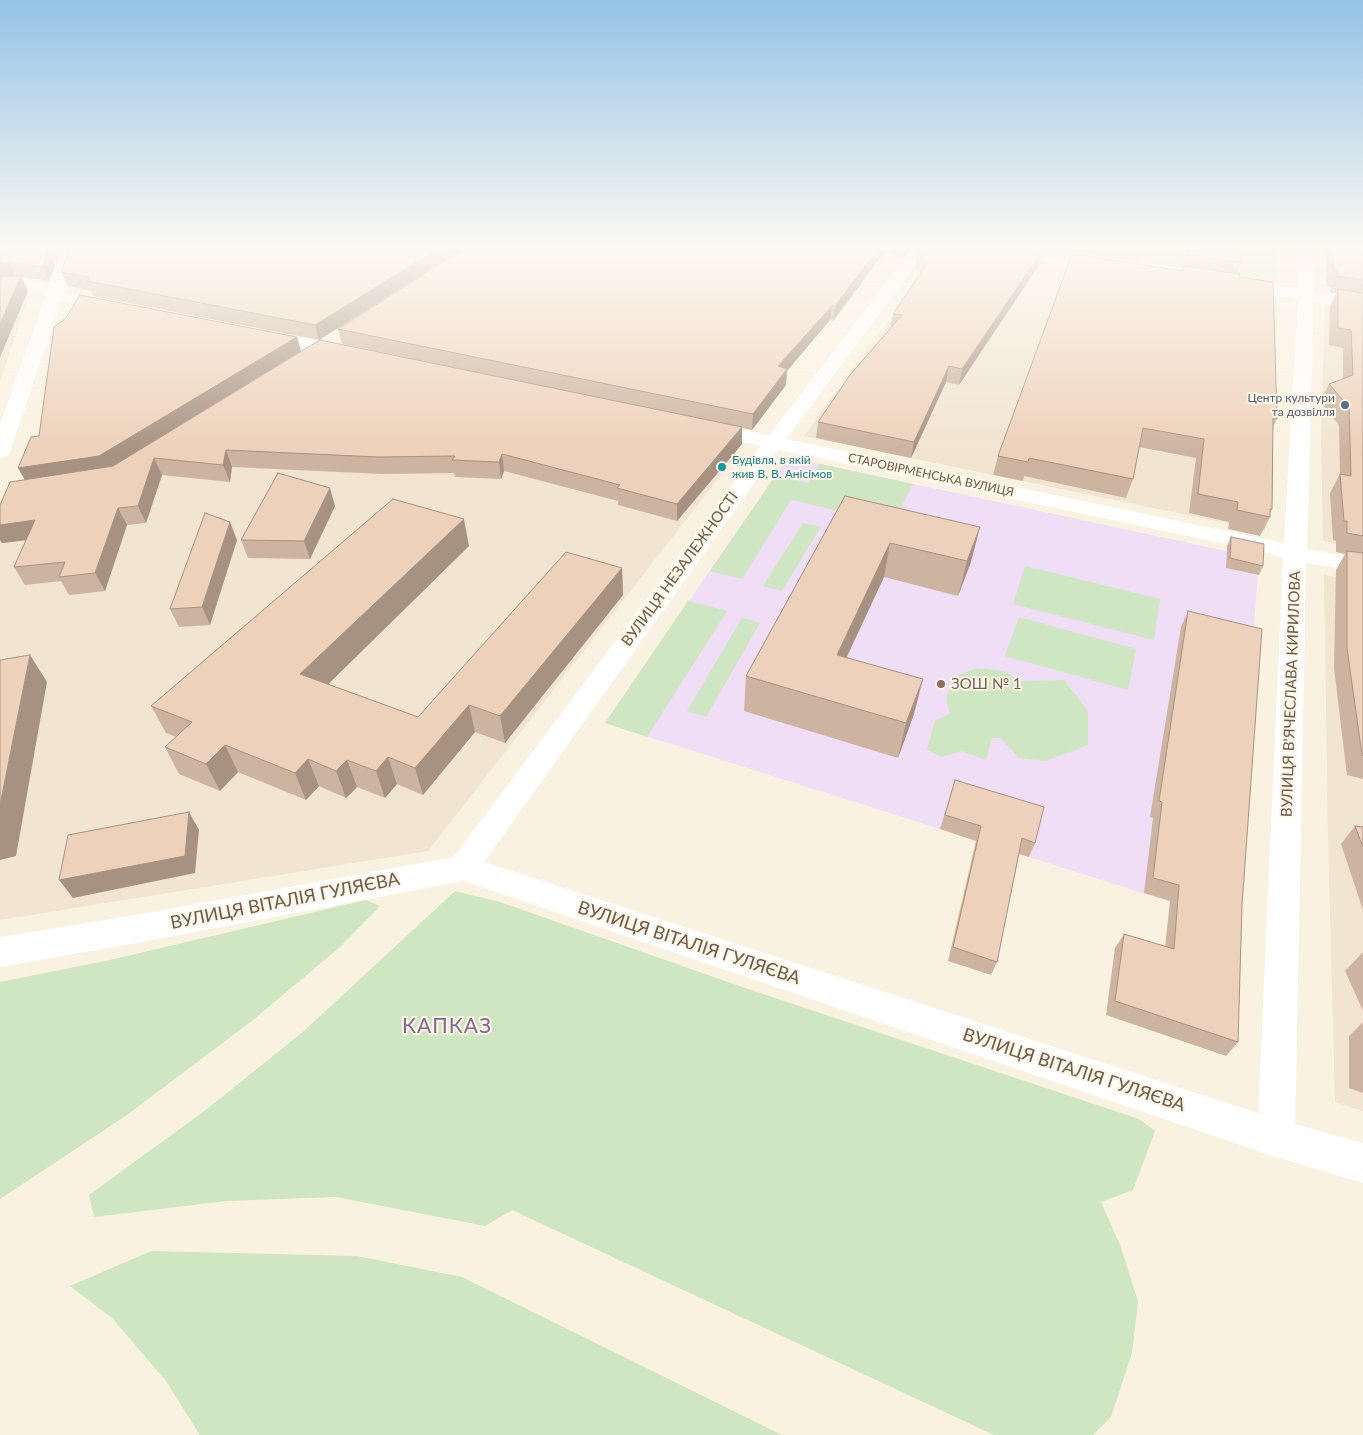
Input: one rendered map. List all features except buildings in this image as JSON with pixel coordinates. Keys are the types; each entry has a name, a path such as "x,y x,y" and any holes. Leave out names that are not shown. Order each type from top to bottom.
{"street":[{"path":"0,452 46,317"},
{"name":"ВУЛИЦЯ НЕЗАЛЕЖНОСТІ","path":"464,868 476,848 868,317"},
{"name":"ВУЛИЦЯ В'ЯЧЕСЛАВА КИРИЛОВА","path":"1276,1138 1295,554 1305,317"},
{"path":"296,363 346,332"},
{"path":"244,333 362,356"},
{"name":"СТАРОВІРМЕНСЬКА ВУЛИЦЯ","path":"690,424 1274,547 1295,554 1363,566"},
{"name":"ВУЛИЦЯ ВІТАЛІЯ ГУЛЯЄВА","path":"0,952 142,928 464,868 1276,1138 1363,1163"}],"shaded area":[{"path":"0,317 22,317 0,381"},
{"path":"891,317 1277,317 1265,531 804,436"},
{"path":"1325,317 1363,317 1363,549 1323,541 1321,439"},
{"path":"318,363 738,453 428,851 0,920 0,541 11,503"},
{"name":"ЗОШ № 1","path":"788,457 1259,558 1231,921 605,723"},
{"path":"1324,575 1363,583 1363,1111 1335,1102"}],"green space":[{"path":"820,464 913,484 893,523 791,500 742,579 710,571 776,475 808,483"},
{"path":"803,523 821,527 782,591 763,586"},
{"path":"1025,566 1160,599 1154,640 1013,604"},
{"path":"688,601 727,611 647,737 605,723"},
{"path":"1019,617 1136,649 1128,690 1005,656"},
{"path":"742,618 760,623 706,717 687,711"},
{"path":"976,668 1003,671 1021,681 1064,680 1088,711 1088,745 1046,761 1019,758 1001,738 992,738 986,760 962,751 942,757 927,750 935,721 950,714 946,699 954,677"},
{"path":"455,891 500,902 748,989 1139,1119 1155,1131 1133,1190 1101,1202 1120,1245 1138,1301 1132,1353 1111,1417 1093,1435 994,1435 512,1210 485,1226 336,1197 227,1201 94,1217 89,1195 207,1109 304,1031"},
{"path":"366,900 380,906 340,947 253,1020 127,1115 0,1199 0,982 110,960"},
{"path":"151,1251 357,1256 462,1277 782,1435 200,1435 166,1381 112,1318 70,1286"}],"place":[{"name":"Центр культури та дозвілля","path":"1345,405"},
{"name":"Будівля, в якій жив В. В. Анісімов","path":"722,467"},
{"name":"ЗОШ № 1","path":"941,684"}],"district":[{"name":"КАПКАЗ","path":"447,1026"}]}
